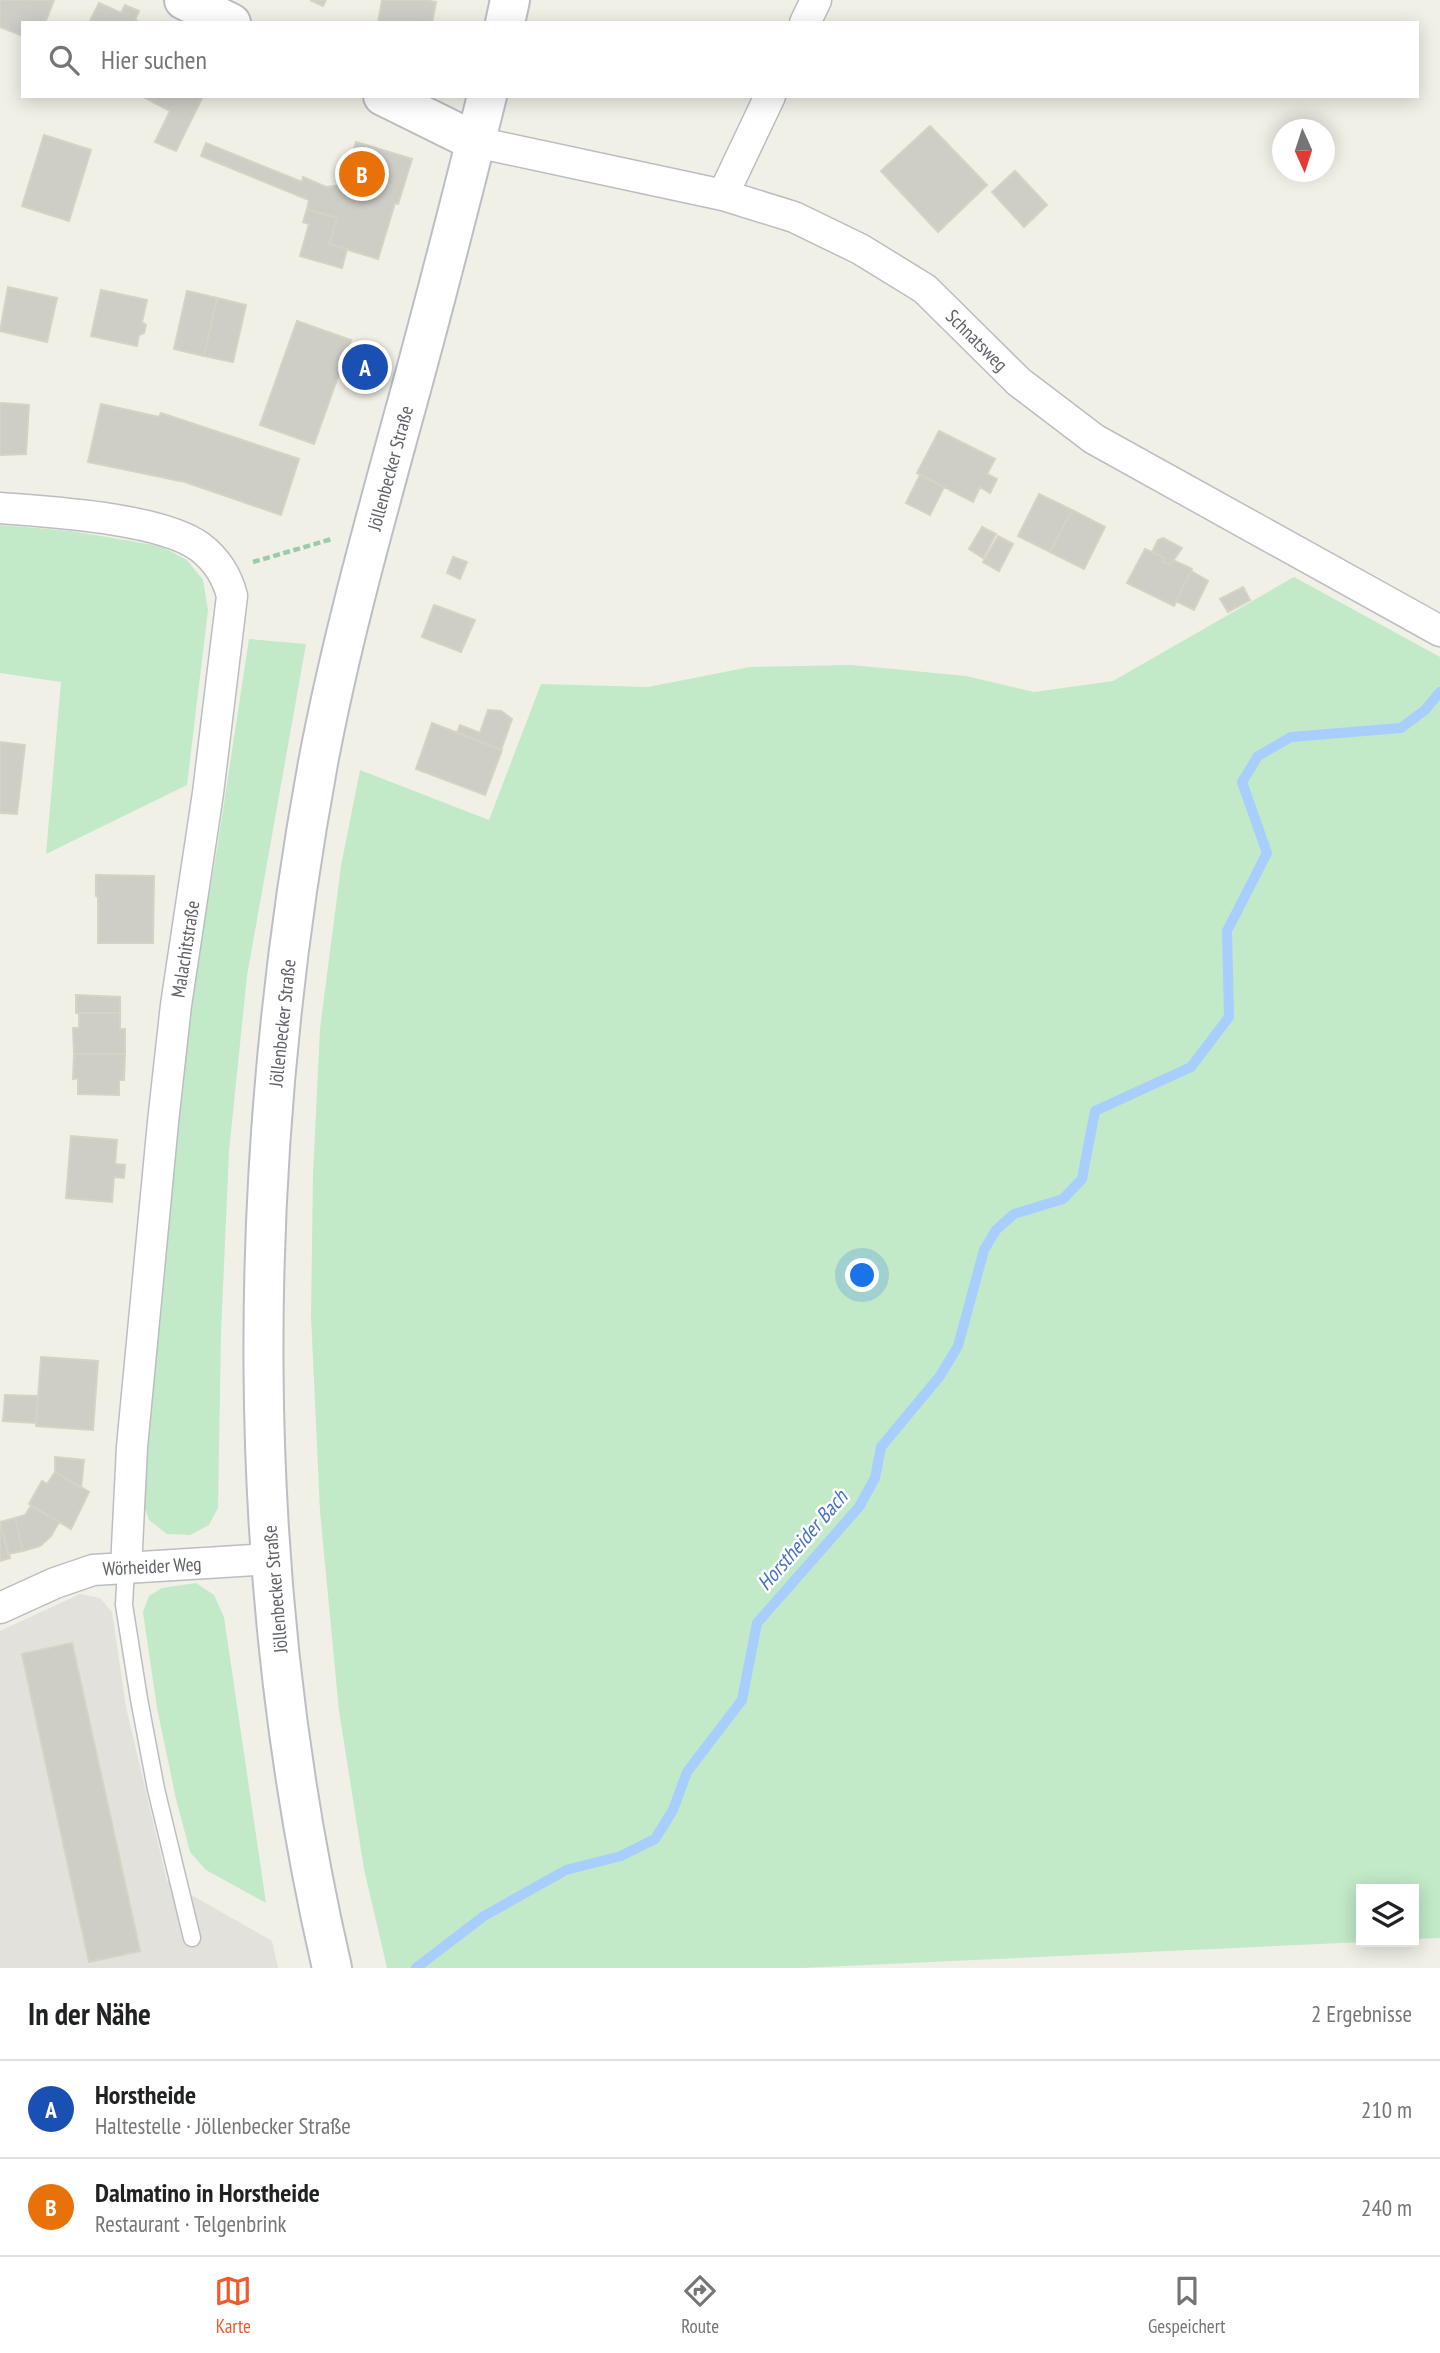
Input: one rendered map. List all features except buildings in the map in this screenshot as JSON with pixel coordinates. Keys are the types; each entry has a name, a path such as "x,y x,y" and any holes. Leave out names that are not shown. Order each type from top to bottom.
{"main road":[{"path":"184,0 227,21"},
{"path":"505,21 510,0"},
{"path":"387,98 476,142"},
{"name":"Jöllenbecker Straße","path":"332,1968 292,1755 270,1559 264,1437 262,1302 267,1166 280,1019 318,761 373,528 487,98"}],"street":[{"path":"806,21 816,0"},
{"path":"723,195 769,98"},
{"name":"Schnatsweg","path":"476,142 723,195 794,217 860,249 925,289 1019,382 1094,439 1440,631"},
{"path":"0,508 50,512 151,528 183,537 201,548 223,571"},
{"name":"Malachitstraße","path":"126,1568 132,1447 164,1109 231,614 232,596 223,571"},
{"name":"Wörheider Weg","path":"0,1608 55,1583 93,1570 270,1559"}],"lane":[{"path":"126,1568 124,1605 139,1699 156,1789 192,1938"}],"path":[{"path":"223,571 373,528"}],"shaded area":[{"path":"80,1594 100,1598 112,1612 126,1707 167,1881 272,1941 278,1968 0,1968 0,1631"}],"green space":[{"path":"0,525 71,531 160,546 187,560 203,580 208,610 187,785 46,854 61,682 0,673"},
{"path":"1294,577 1440,657 1440,1938 1419,1939 1419,1884 1356,1884 1356,1942 801,1968 387,1968 364,1869 339,1711 320,1511 311,1316 313,1174 320,1029 341,866 360,770 489,820 541,684 648,687 750,667 851,665 966,676 1034,692 1113,681"},
{"path":"249,639 306,644 247,976 229,1151 221,1333 218,1508 209,1525 190,1535 167,1534 149,1520 141,1496 178,1077"},
{"path":"196,1583 214,1595 224,1617 266,1903 206,1870 190,1852 176,1799 157,1708 143,1612 149,1596 162,1588"}],"waterway":[{"name":"Horstheider Bach","path":"416,1968 484,1916 566,1870 621,1856 655,1839 673,1810 687,1772 742,1700 757,1623 859,1507 875,1478 881,1447 940,1376 958,1346 984,1250 996,1230 1014,1214 1063,1199 1082,1179 1095,1111 1191,1067 1229,1017 1227,931 1267,853 1242,782 1258,756 1291,737 1401,728 1425,710 1440,692"}],"place":[{"name":"Dalmatino in Horstheide","path":"362,174"},
{"name":"Horstheide","path":"365,367"}]}
